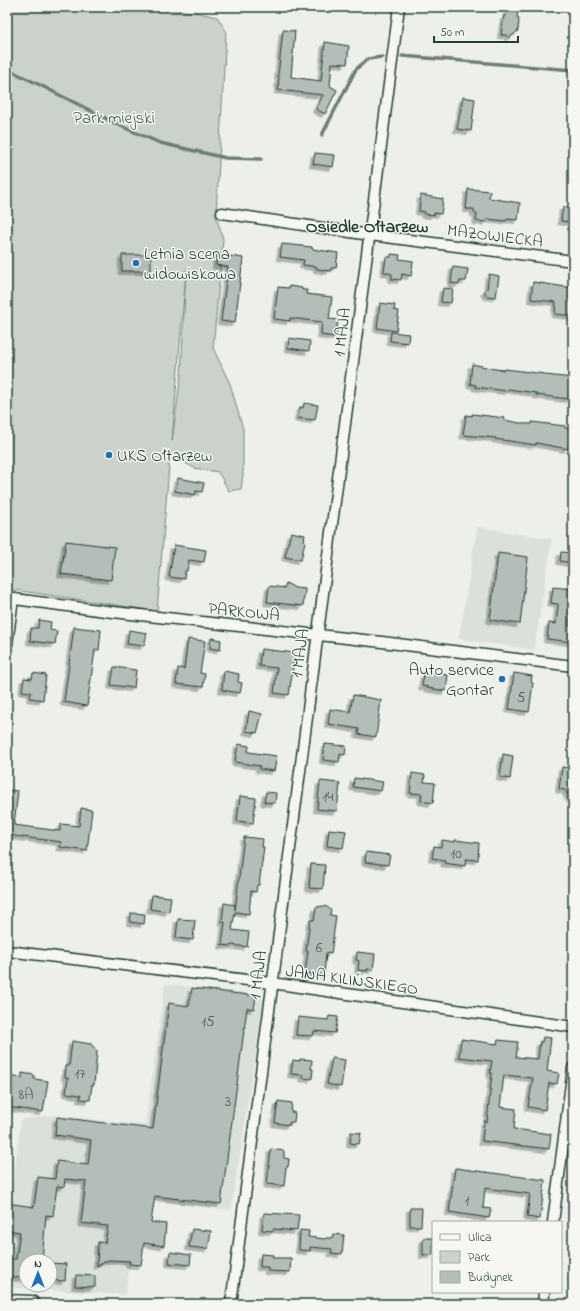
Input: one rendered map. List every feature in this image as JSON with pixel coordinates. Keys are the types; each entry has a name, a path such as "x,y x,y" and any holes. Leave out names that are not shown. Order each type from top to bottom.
{"main road":[{"path":"7,1303 31,1304"}],"street":[{"name":"1 MAJA","path":"231,1304 399,7"},
{"name":"MAZOWIECKA","path":"222,213 370,235 573,261"},
{"name":"PARKOWA","path":"10,598 573,666"},
{"path":"7,644 10,598"},
{"name":"JANA KILIŃSKIEGO","path":"7,951 272,983 573,1027"},
{"path":"553,1221 573,1068"},
{"path":"543,1304 544,1293"}],"shaded area":[{"path":"477,527 552,539 534,650 459,639"},
{"path":"165,984 265,995 231,1210 140,1200 125,1295 58,1290 58,1253 18,1253 18,1288 7,1287 7,1190 12,1190 21,1120 52,1115 145,1125"}],"green space":[{"name":"Park miejski","path":"7,7 144,7 194,12 217,17 226,31 216,216 223,239 213,348 230,384 243,429 243,475 241,489 229,491 218,472 194,468 170,454 157,611 7,589","holes":["186,270 181,375 172,441"]}],"building":[{"path":"507,10 518,11 517,17 519,18 518,31 509,38 507,35 501,35 504,16 506,16"},
{"path":"283,30 295,31 291,77 321,81 325,42 349,46 347,64 332,63 330,86 337,90 325,114 316,109 323,95 278,90"},
{"path":"463,97 475,99 471,131 457,129"},
{"path":"315,153 335,155 333,167 313,164"},
{"path":"468,189 490,191 489,198 520,203 518,220 507,219 506,221 487,219 486,222 476,221 477,213 474,213 474,209 466,209"},
{"path":"421,195 443,199 441,214 424,214 425,212 419,211"},
{"path":"563,207 573,208 573,222 561,221"},
{"path":"282,244 312,247 312,249 338,253 336,268 331,268 330,271 317,269 317,267 303,265 304,260 280,257"},
{"path":"217,254 243,258 235,323 221,321 228,267 216,265"},
{"path":"391,254 400,255 399,259 413,261 411,276 402,274 401,280 392,279 392,274 384,272 386,257 391,257"},
{"name":"Letnia scena widowiskowa","path":"122,255 151,255 151,271 122,271"},
{"path":"453,267 468,269 466,281 460,281 459,284 451,283"},
{"path":"489,274 499,276 496,297 487,296 484,291 487,289"},
{"path":"533,282 573,288 573,316 555,314 556,302 531,299"},
{"path":"289,286 307,290 306,294 332,297 329,319 338,320 336,337 321,335 322,322 290,318 290,321 274,319 278,287 289,288"},
{"path":"443,288 453,289 451,303 441,302"},
{"path":"380,303 395,305 394,310 399,311 396,331 377,328"},
{"path":"391,332 409,334 408,343 390,341"},
{"path":"289,338 310,341 309,351 288,348"},
{"path":"472,364 495,369 573,378 573,398 569,397 569,399 536,395 536,393 508,389 508,391 475,387 476,385 470,384"},
{"path":"304,403 318,405 315,420 298,418 300,407 303,408"},
{"path":"472,414 505,418 504,420 526,424 532,424 532,422 565,426 565,428 571,429 568,449 536,443 536,445 495,439 496,438 463,435 466,415 472,416"},
{"path":"178,478 204,483 202,492 196,491 195,495 175,491"},
{"path":"291,532 305,535 301,560 285,557"},
{"path":"66,541 115,547 111,580 61,574"},
{"path":"174,545 206,550 204,562 189,560 184,579 169,577"},
{"path":"561,552 573,553 573,563 560,561"},
{"path":"498,553 528,557 520,624 490,620"},
{"path":"286,583 295,588 305,589 303,606 267,602 269,586 285,588"},
{"path":"553,587 573,589 573,605 571,605 569,626 573,626 573,642 547,639 549,623 556,624 558,607 558,604 551,603"},
{"path":"39,620 51,622 50,630 57,631 55,644 30,641 31,628 38,628"},
{"path":"74,627 101,630 99,650 95,650 87,706 64,702"},
{"path":"129,630 147,633 144,646 127,644"},
{"path":"211,638 221,640 220,650 210,648"},
{"path":"188,639 205,641 200,673 205,674 203,687 176,684 178,668 184,669"},
{"path":"261,649 295,653 289,695 274,693 277,668 259,666"},
{"path":"114,667 136,670 134,688 111,685"},
{"path":"224,671 239,674 238,682 242,683 240,693 222,690"},
{"path":"33,673 46,675 43,700 30,698 31,692 22,691 24,678 32,679"},
{"path":"430,673 448,675 446,691 422,686 424,674"},
{"path":"514,673 532,676 531,682 533,683 529,712 509,709"},
{"path":"353,695 381,700 376,737 358,734 359,729 328,724 330,709 350,712"},
{"path":"249,711 262,714 257,733 246,731"},
{"path":"238,744 249,746 248,752 277,756 274,771 259,769 260,766 235,762"},
{"path":"325,744 346,746 345,755 340,754 339,762 323,760"},
{"path":"503,754 513,756 510,779 500,777"},
{"path":"562,767 573,768 573,803 565,790 559,789"},
{"path":"412,773 425,775 424,782 435,783 433,803 421,801 422,794 410,793"},
{"path":"354,778 383,782 381,791 353,787"},
{"path":"320,781 340,783 337,811 317,809"},
{"path":"7,790 18,791 14,825 60,831 61,824 79,826 81,808 92,810 87,851 60,847 61,842 7,835"},
{"path":"266,792 276,793 275,803 264,802"},
{"path":"240,796 256,798 253,823 237,821"},
{"path":"329,829 346,831 343,848 327,846"},
{"path":"244,837 263,839 262,847 264,847 259,885 257,885 256,892 251,891 249,914 235,912 232,930 249,932 247,947 222,945 225,922 222,922 224,903 235,905 235,910"},
{"path":"442,840 479,843 478,860 466,859 465,866 444,863 445,860 432,858 434,846 441,847"},
{"path":"366,852 390,855 388,865 365,862"},
{"path":"311,864 325,865 323,889 309,888"},
{"path":"152,895 171,897 169,912 150,909"},
{"path":"324,906 331,910 330,915 336,916 331,954 326,953 324,975 305,973 310,920 314,920 316,907"},
{"path":"131,913 145,914 144,924 130,922"},
{"path":"178,919 195,920 193,940 176,938"},
{"path":"357,952 375,954 373,970 358,970 359,961 356,960"},
{"path":"192,988 256,996 254,1009 247,1008 221,1204 155,1196 151,1222 166,1224 164,1246 144,1243 141,1265 129,1264 130,1261 108,1260 97,1266 98,1242 105,1243 108,1226 81,1223 86,1181 65,1179 64,1187 57,1186 53,1216 46,1215 43,1253 18,1253 18,1278 7,1277 7,1259 16,1259 20,1232 7,1230 7,1203 34,1207 38,1177 55,1179 57,1161 88,1165 91,1140 55,1135 57,1117 153,1129 169,1003 189,1006"},
{"path":"329,1016 338,1017 335,1033 314,1031 313,1036 296,1035 298,1017 328,1020"},
{"path":"543,1037 551,1038 547,1071 559,1073 557,1084 549,1083 545,1110 528,1107 533,1078 504,1075 500,1107 516,1109 514,1129 551,1134 549,1149 482,1141 484,1121 487,1122 492,1061 459,1057 461,1039 497,1044 498,1040 518,1042 516,1057 538,1059 540,1042 542,1042"},
{"path":"72,1041 91,1044 97,1051 94,1085 92,1085 90,1100 80,1099 81,1095 66,1093 68,1078 65,1077 66,1066 69,1066"},
{"path":"332,1058 345,1060 341,1087 327,1084"},
{"path":"300,1059 312,1060 312,1079 303,1078 303,1075 291,1074 293,1060 300,1061"},
{"path":"22,1073 34,1075 34,1079 48,1081 43,1112 7,1107 7,1076 22,1078"},
{"path":"278,1101 292,1103 291,1112 295,1113 294,1122 290,1122 289,1125 275,1123"},
{"path":"351,1132 361,1133 359,1144 350,1143"},
{"path":"271,1149 284,1151 284,1158 289,1159 288,1167 286,1167 284,1186 267,1184"},
{"path":"455,1168 545,1180 540,1219 527,1217 530,1194 485,1188 483,1208 491,1209 489,1218 449,1212"},
{"path":"410,1208 422,1208 421,1226 410,1226"},
{"path":"264,1213 299,1215 297,1231 273,1229 273,1231 262,1230"},
{"path":"192,1229 211,1231 208,1249 189,1247"},
{"path":"300,1230 309,1231 308,1237 325,1239 332,1238 333,1234 344,1235 342,1254 331,1253 332,1249 310,1247 310,1251 299,1250"},
{"path":"423,1238 432,1238 432,1255 423,1255"},
{"path":"170,1252 191,1255 190,1265 169,1263"},
{"path":"261,1254 273,1255 273,1258 291,1258 290,1272 268,1271 268,1267 260,1267"},
{"path":"58,1264 66,1264 65,1281 58,1281"},
{"path":"76,1275 95,1276 95,1287 75,1286"}],"waterway":[{"path":"402,56 573,70"},
{"path":"322,135 356,69 368,59 382,57"},
{"path":"7,69 123,127 160,143 226,158 261,159"}],"place":[{"name":"Letnia scena widowiskowa","path":"136,263"},
{"name":"UKS Ołtarzew","path":"109,455"},
{"name":"Auto service Gontar","path":"502,679"}],"district":[{"name":"Osiedle Ołtarzew","path":"367,226"}]}
